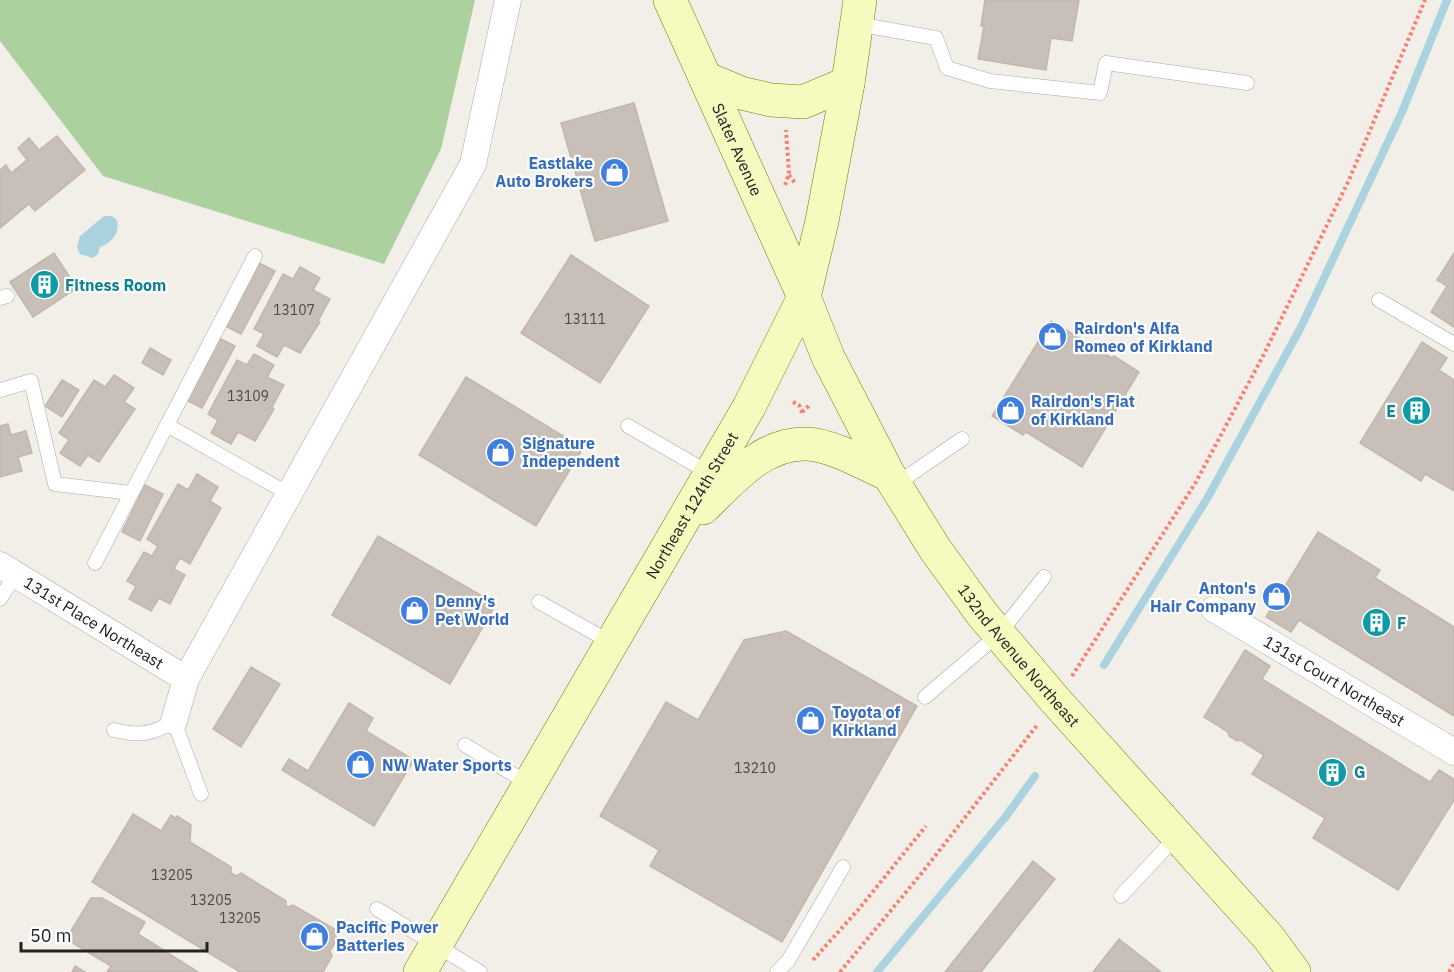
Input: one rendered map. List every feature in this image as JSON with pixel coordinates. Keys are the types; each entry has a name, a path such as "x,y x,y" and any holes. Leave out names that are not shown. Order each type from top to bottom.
{"main road":[{"name":"Slater Avenue","path":"670,0 804,297"},
{"name":"Northeast 124th Street","path":"428,959 711,474 749,407 804,297 822,221 848,83 858,12"},
{"path":"705,78 741,93 771,100 803,102 848,83"},
{"name":"132nd Avenue Northeast","path":"804,297 828,357 892,480 941,557 982,614 1055,700 1269,938 1285,968"},
{"path":"671,542 738,475 762,456 784,446 807,444 830,449 892,480"}],"street":[{"path":"174,722 186,679 473,164 508,0"},
{"name":"131st Place Northeast","path":"8,570 186,679"},
{"name":"131st Court Northeast","path":"1214,609 1454,752"}],"lane":[{"path":"858,12 936,38 947,68 990,81 1100,93 1106,63 1246,83"},
{"path":"95,563 255,256"},
{"path":"1379,300 1454,344"},
{"path":"0,390 32,381 55,484 131,493"},
{"path":"167,425 289,494"},
{"path":"628,426 711,474"},
{"path":"892,480 962,439"},
{"path":"0,599 8,570"},
{"path":"925,697 999,634 1044,577"},
{"path":"538,602 612,643"},
{"path":"114,730 135,735 159,731 174,722 201,794"},
{"path":"465,745 529,783"},
{"path":"1121,896 1177,836"},
{"path":"777,972 788,960 843,867"},
{"path":"377,909 428,959 480,972"}],"path":[{"path":"1079,666 1196,482 1264,354 1348,180 1425,0"},
{"path":"786,124 789,174 795,183"},
{"path":"793,402 799,405 802,412 811,404"},
{"path":"840,972 921,874 1034,729"},
{"path":"810,963 858,910 926,826"},
{"path":"1449,972 1454,963"}],"green space":[{"path":"0,0 475,0 441,149 384,264 103,176 0,41"}],"water":[{"path":"104,216 112,216 117,220 118,225 114,237 100,247 98,254 93,258 80,254 77,247 80,236"}],"building":[{"path":"985,0 1079,0 1072,41 1051,38 1046,70 978,59 984,26 981,26"},
{"name":"Eastlake Auto Brokers","path":"634,103 668,221 595,241 561,123"},
{"path":"57,136 85,170 35,211 29,204 0,228 0,170 6,165 11,173 27,160 18,148 29,138 39,150"},
{"name":"Fitness Room","path":"54,253 77,288 33,317 10,282"},
{"path":"1454,253 1454,327 1431,312 1447,286 1437,280"},
{"path":"571,255 649,306 600,383 521,333"},
{"path":"257,262 275,271 241,334 223,325"},
{"path":"300,267 320,278 313,290 330,299 318,321 320,322 300,353 284,345 277,357 257,346 264,334 254,329 283,274 293,279"},
{"path":"1051,321 1139,372 1082,467 1026,432 1023,435 992,416"},
{"path":"217,337 235,346 202,408 184,399"},
{"name":"E","path":"1422,342 1447,358 1439,370 1454,380 1454,491 1425,474 1421,481 1360,443"},
{"path":"150,348 171,360 163,375 142,363"},
{"path":"254,354 274,365 267,377 284,385 272,407 274,409 255,441 238,432 231,444 211,433 218,420 208,414 237,360 247,365"},
{"path":"114,375 134,388 124,402 135,409 99,462 88,455 80,466 60,453 69,440 59,433 94,380 105,387"},
{"name":"Signature Independent","path":"466,377 583,448 536,526 419,455"},
{"path":"62,380 79,390 62,417 45,406"},
{"path":"8,424 11,435 26,431 32,453 18,457 22,471 0,477 0,426"},
{"path":"197,474 218,487 210,501 221,508 190,564 180,558 174,569 185,575 170,604 159,598 151,611 129,599 136,586 127,581 144,552 152,556 158,546 147,539 178,484 188,490"},
{"path":"145,485 163,494 140,541 122,532"},
{"name":"F","path":"1318,532 1380,570 1375,578 1454,627 1454,716 1299,620 1291,632 1266,617"},
{"name":"Denny's Pet World","path":"378,536 496,604 450,684 332,615"},
{"path":"786,631 917,706 782,942 650,866 659,850 600,816 666,702 698,720 744,640"},
{"name":"G","path":"1245,650 1270,666 1262,679 1430,782 1439,770 1454,779 1454,800 1398,890 1313,838 1325,818 1252,774 1264,755 1229,736 1228,732 1204,717"},
{"path":"251,667 280,684 241,747 213,729"},
{"name":"NW Water Sports","path":"349,703 373,718 366,731 414,760 374,826 282,770 289,759 308,771"},
{"path":"133,814 161,831 171,815 175,818 177,816 191,825 190,842 231,867 231,873 237,876 241,873 286,901 286,906 293,905 336,930 335,936 338,938 330,951 332,956 323,972 240,972 92,882"},
{"path":"1033,861 1055,879 981,972 945,972"},
{"path":"91,898 102,898 145,922 138,934 198,972 107,972 111,966 66,939"},
{"path":"1119,939 1161,972 1093,972"},
{"path":"75,966 85,972 72,972"}],"waterway":[{"path":"1104,665 1208,497 1301,327 1402,112 1447,0"},
{"path":"877,972 1007,815 1035,776"}],"place":[{"name":"Eastlake Auto Brokers","path":"614,172"},
{"name":"Fitness Room","path":"44,285"},
{"name":"Rairdon's Alfa Romeo of Kirkland","path":"1053,337"},
{"name":"Rairdon's Fiat of Kirkland","path":"1010,410"},
{"name":"E","path":"1417,411"},
{"name":"Signature Independent","path":"501,452"},
{"name":"Anton's Hair Company","path":"1277,597"},
{"name":"Denny's Pet World","path":"414,610"},
{"name":"F","path":"1376,623"},
{"name":"Toyota of Kirkland","path":"811,721"},
{"name":"NW Water Sports","path":"361,765"},
{"name":"G","path":"1333,772"},
{"name":"Pacific Power Batteries","path":"315,936"}]}
